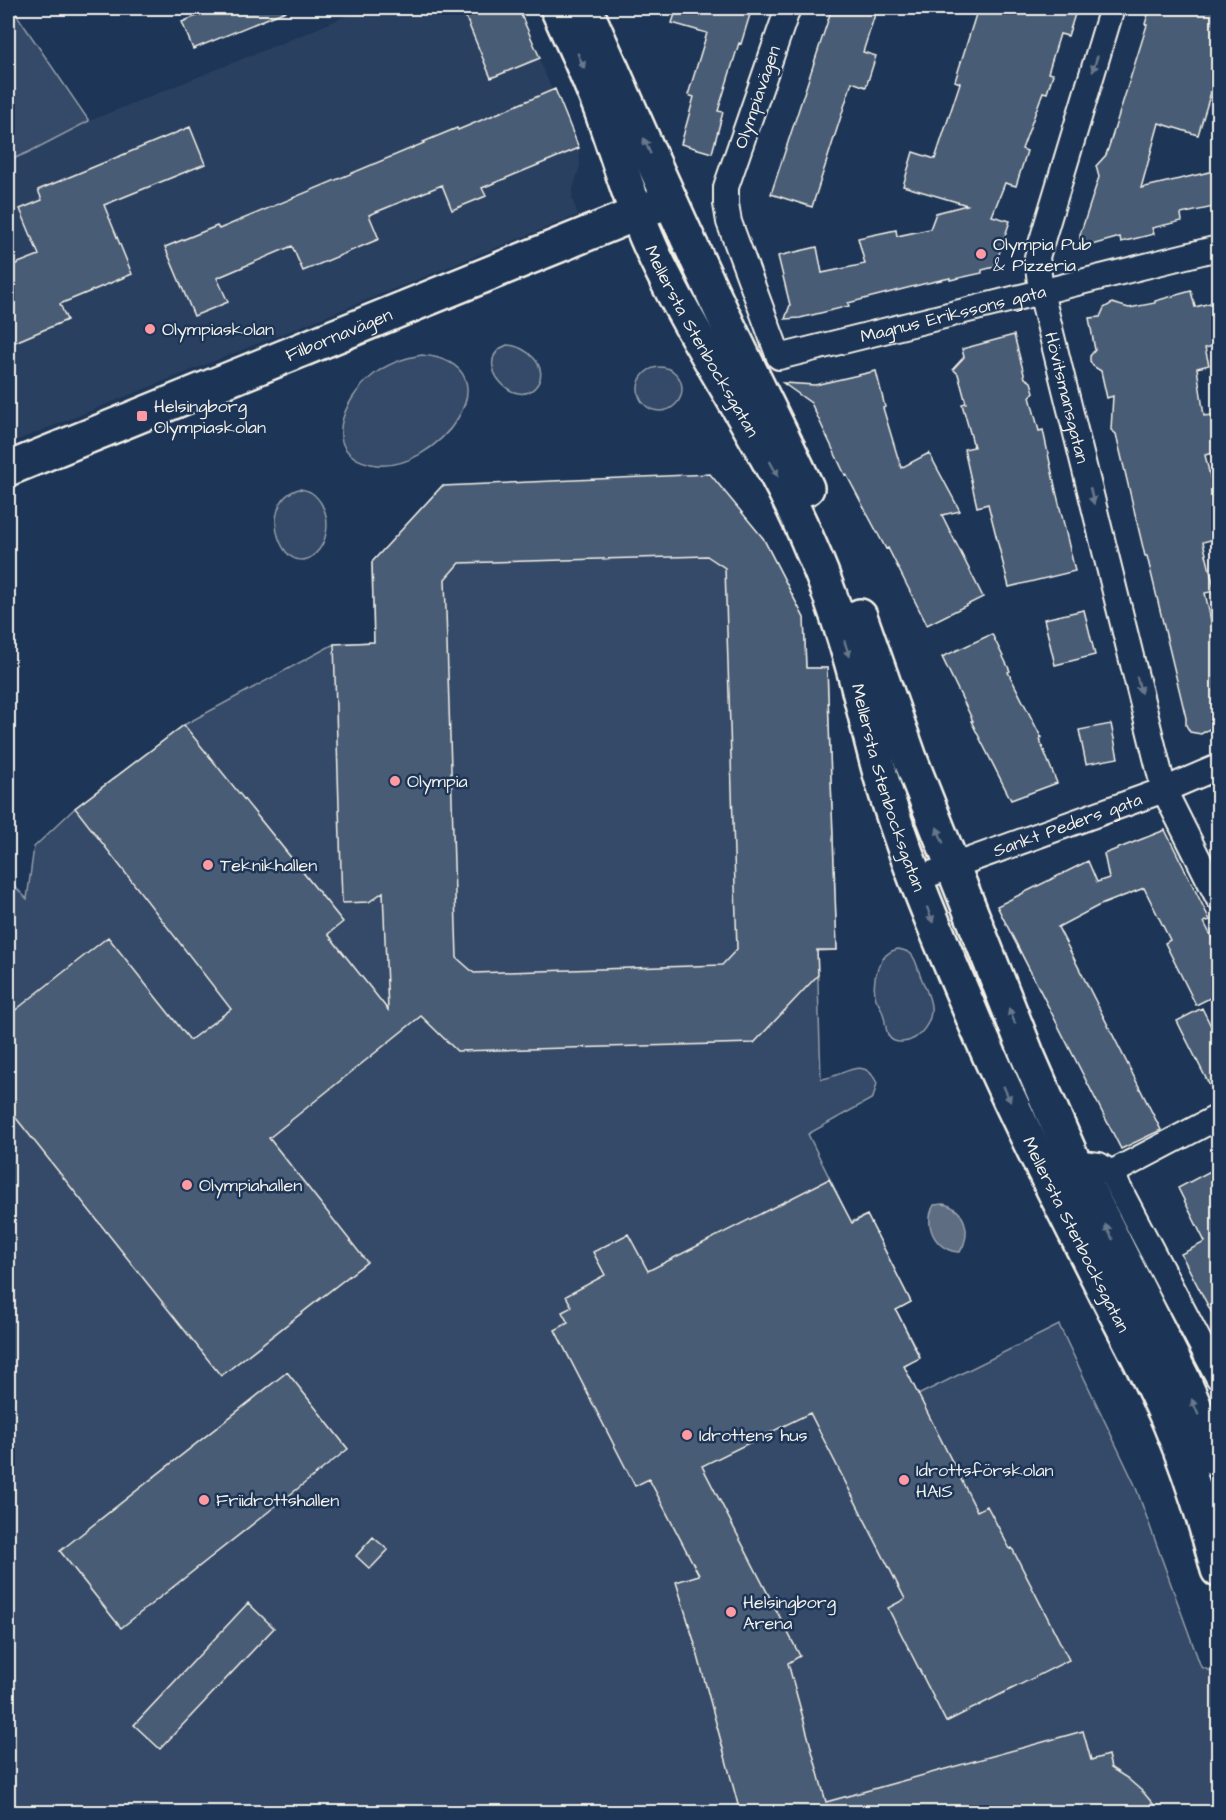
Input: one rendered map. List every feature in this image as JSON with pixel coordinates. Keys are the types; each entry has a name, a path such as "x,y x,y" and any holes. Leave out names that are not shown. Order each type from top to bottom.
{"main road":[{"name":"Mellersta Stenbocksgatan","path":"557,8 600,108 637,214 663,276 770,462 812,549 852,664 868,732 892,813 917,879 969,1009 1022,1127 1161,1404 1195,1491 1218,1570"},
{"name":"Mellersta Stenbocksgatan","path":"585,8 732,334 775,419 825,527 855,602 911,760 1027,1054 1074,1162 1182,1377 1218,1461"},
{"name":"Filbornavägen","path":"8,469 671,200"}],"street":[{"name":"Olympiavägen","path":"788,8 726,187 726,204 729,222 779,357 791,353"},
{"name":"Hövitsmansgatan","path":"1112,8 1037,257 1041,292 1164,790 1218,898"},
{"name":"Magnus Erikssons gata","path":"791,353 1218,248"},
{"name":"Sankt Peders gata","path":"917,879 1164,790 1218,767"},
{"path":"1111,1173 1218,1118"},
{"path":"1074,1162 1099,1165 1111,1173 1218,1377"}],"shaded area":[{"path":"8,8 12,8 89,121 8,161"},
{"name":"Olympiaskolan","path":"364,8 518,8 579,148 580,165 572,198 578,215 8,444 8,161 89,121"},
{"path":"507,345 522,349 538,364 540,378 537,385 528,392 518,393 508,389 494,372 493,362 497,352"},
{"path":"422,355 451,363 465,378 466,398 458,418 441,438 420,454 396,464 371,464 355,458 345,449 341,437 342,424 353,397 372,376 383,368"},
{"path":"660,367 675,374 682,389 675,404 660,411 645,404 638,389 645,374"},
{"path":"442,486 763,538 804,618 806,668 827,668 837,950 817,951 821,1079 859,1068 871,1074 877,1083 873,1098 808,1134 851,1222 867,1215 911,1302 896,1310 920,1356 904,1367 918,1395 1059,1325 1135,1485 1201,1667 1218,1674 1218,1812 8,1812 8,880 27,899 34,847 75,808 184,725 334,644 374,642 372,562"},
{"path":"299,489 309,491 317,497 326,517 326,532 322,544 315,554 306,559 297,559 287,553 279,539 276,524 281,502"},
{"path":"898,949 908,952 914,959 931,1008 928,1022 921,1033 909,1041 902,1042 888,1036 884,1016 875,992 875,976 881,962 885,956"},
{"path":"943,1204 957,1211 965,1223 966,1237 960,1252 945,1248 939,1243 931,1229 931,1213 934,1205"}],"building":[{"path":"216,8 293,8 193,49 182,22"},
{"path":"462,8 518,8 540,58 491,78"},
{"path":"677,8 752,8 718,111 723,112 712,153 681,144 694,97 688,95 707,33 672,23"},
{"path":"832,8 877,8 863,52 876,56 866,87 852,82 812,207 771,194"},
{"path":"978,8 1077,8 1068,36 1060,34 1048,73 1053,74 1047,93 1043,92 1022,149 1027,151 1016,186 1005,183 992,216 1010,221 994,267 982,270 982,273 923,284 848,303 849,306 800,318 785,319 790,305 778,256 817,247 822,273 865,264 858,238 896,230 897,236 930,229 936,213 967,205 903,186 913,152 935,159 960,83 955,81"},
{"path":"1150,8 1218,8 1218,69 1198,135 1159,123 1141,188 1218,170 1218,206 1181,214 1182,221 1152,228 1154,234 1121,242 1120,237 1088,246 1080,239 1080,235 1099,177 1096,166 1106,155 1147,25 1145,24"},
{"path":"555,89 579,148 482,188 486,196 452,210 442,185 369,215 379,239 303,271 292,246 217,278 228,302 194,316 165,247 217,226 219,229 423,142 457,128 458,130"},
{"path":"190,127 205,164 104,205 132,274 60,304 67,320 8,345 8,267 39,255 20,209 42,200 38,190"},
{"path":"1191,291 1195,307 1218,301 1218,345 1205,348 1209,365 1197,368 1204,416 1212,415 1218,446 1218,452 1205,455 1218,510 1218,538 1203,542 1215,591 1205,593 1218,652 1218,724 1201,734 1190,732 1186,725 1116,434 1111,430 1113,396 1107,398 1101,371 1090,361 1090,356 1095,350 1089,318 1100,317 1104,308 1112,303 1129,308 1155,303 1155,301"},
{"path":"1014,335 1025,378 1031,382 1034,392 1030,397 1039,431 1043,430 1075,571 1009,587 988,504 977,507 964,449 974,447 962,404 966,403 958,374 953,369 964,357 962,349"},
{"path":"876,371 885,407 883,408 901,468 929,453 960,511 942,515 983,597 927,625 888,548 886,549 845,475 811,403 783,383 815,385"},
{"path":"710,474 763,538 804,618 806,668 827,668 837,950 817,950 818,975 754,1043 457,1051 421,1016 269,1138 367,1262 221,1376 8,1108 8,1016 108,937 190,1040 231,1009 75,808 184,725 343,922 328,934 388,1010 383,892 369,902 342,903 334,644 374,642 372,562 442,486","holes":["707,556 725,568 737,949 722,965 474,973 457,958 445,579 459,563"]},
{"path":"1084,610 1095,655 1055,665 1044,619"},
{"path":"992,634 1010,671 1008,672 1041,737 1040,741 1057,783 1011,800 942,657"},
{"path":"1111,724 1118,758 1086,764 1079,730"},
{"path":"1165,830 1210,920 1204,922 1218,950 1218,994 1196,1005 1165,943 1170,940 1144,888 1098,906 1058,927 1161,1130 1121,1149 997,906 1088,861 1097,882 1109,878 1104,854"},
{"path":"1202,1008 1218,1040 1218,1102 1177,1021"},
{"path":"1218,1167 1218,1325 1181,1254 1205,1242 1178,1188"},
{"name":"Idrottens hus","path":"829,1179 852,1223 867,1215 911,1302 896,1310 920,1358 904,1366 977,1511 987,1506 1010,1549 1012,1548 1069,1660 946,1722 888,1608 905,1599 810,1413 702,1466 800,1656 788,1663 826,1802 1083,1731 1091,1760 1108,1755 1111,1768 1143,1792 1160,1812 740,1812 676,1582 699,1575 649,1479 635,1486 555,1330 568,1323 562,1312 572,1307 566,1296 605,1275 593,1252 628,1234 648,1271"},
{"name":"Friidrottshallen","path":"287,1372 348,1449 121,1628 60,1551"},
{"path":"373,1537 388,1550 370,1569 356,1556"},
{"path":"248,1603 274,1628 160,1749 134,1725"}],"place":[{"name":"Olympia Pub & Pizzeria","path":"981,254"},
{"name":"Olympiaskolan","path":"150,329"},
{"name":"Helsingborg Olympiaskolan","path":"142,416"},
{"name":"Olympia","path":"395,781"},
{"name":"Teknikhallen","path":"208,865"},
{"name":"Olympiahallen","path":"187,1185"},
{"name":"Idrottens hus","path":"687,1435"},
{"name":"Idrottsförskolan HAIS","path":"904,1480"},
{"name":"Friidrottshallen","path":"204,1500"},
{"name":"Helsingborg Arena","path":"731,1612"}]}
